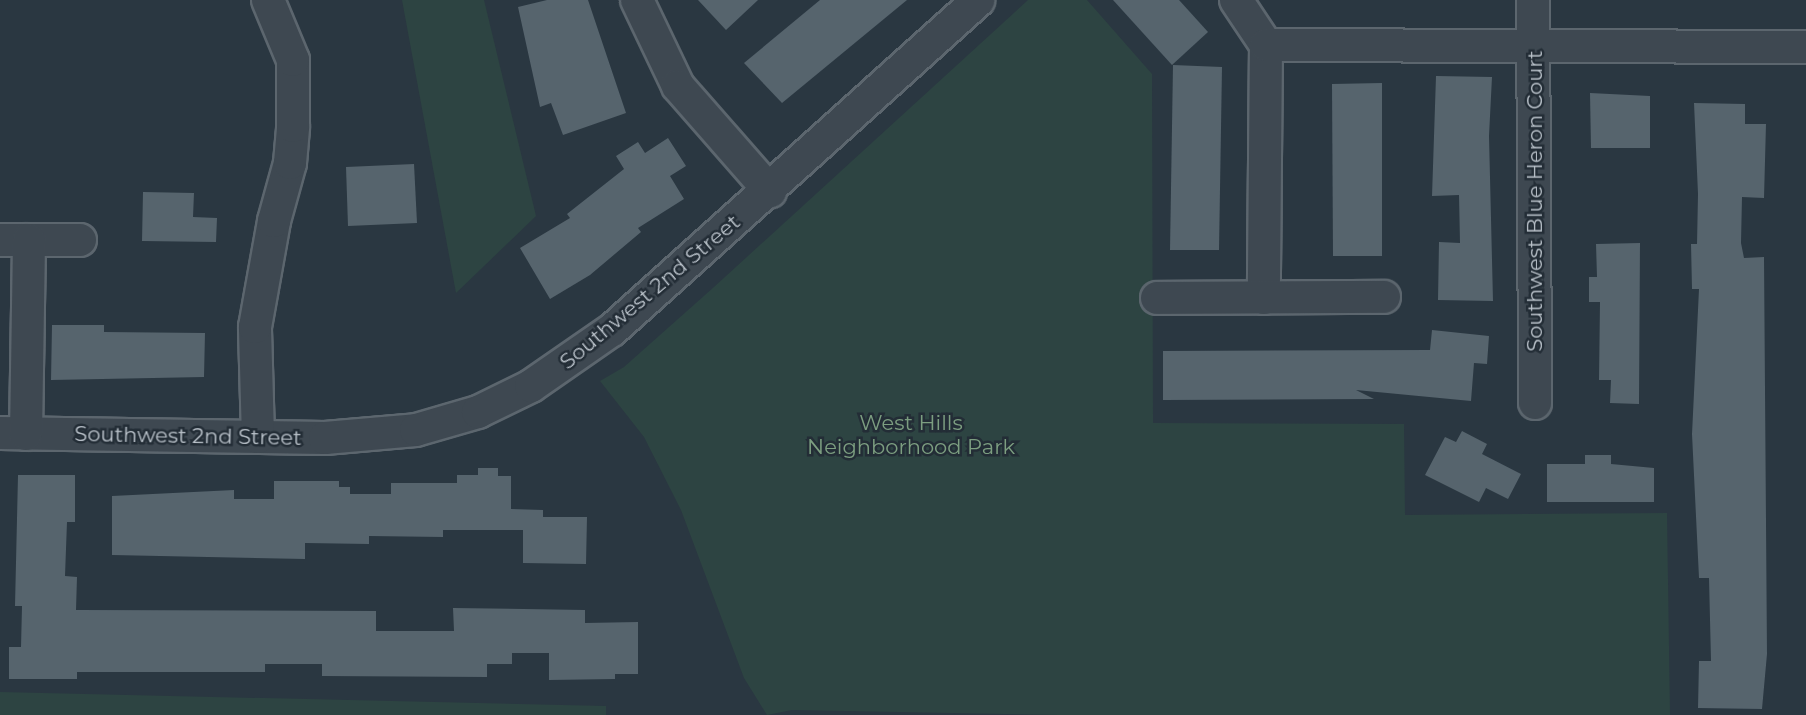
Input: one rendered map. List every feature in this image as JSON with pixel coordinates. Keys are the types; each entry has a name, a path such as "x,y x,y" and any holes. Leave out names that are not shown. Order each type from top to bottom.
{"street":[{"path":"258,437 255,327 274,221 290,163 293,126 293,60 268,0"},
{"path":"638,0 678,86 770,190"},
{"name":"Southwest 2nd Street","path":"13,434 325,438 416,430 478,412 531,387 612,330 770,190 978,0"},
{"path":"1236,0 1266,45 1264,298"},
{"name":"Southwest Blue Heron Court","path":"1533,0 1536,46 1535,403"},
{"path":"1266,45 1806,47"},
{"path":"13,434 15,240 80,240"},
{"path":"1156,298 1383,297"}],"green space":[{"path":"402,0 484,0 536,216 456,293"},
{"name":"West Hills Neighborhood Park","path":"1028,0 1087,0 1152,74 1153,423 1404,424 1405,515 1667,513 1670,715 1059,715 792,710 767,715 744,678 681,510 644,437 600,381 624,367 714,287"},
{"path":"0,692 606,706 606,715 0,715"}],"building":[{"path":"547,0 588,0 626,113 563,135 551,103 540,107 518,7"},
{"path":"698,0 758,0 726,30"},
{"path":"820,0 907,0 782,103 744,63"},
{"path":"1113,0 1179,0 1208,32 1172,65"},
{"path":"1173,65 1222,67 1219,250 1170,250"},
{"path":"1436,76 1492,77 1489,136 1493,301 1438,300 1439,242 1460,243 1459,195 1432,196"},
{"path":"1382,83 1382,256 1333,256 1332,84"},
{"path":"1590,93 1650,96 1650,148 1591,148"},
{"path":"1694,103 1745,104 1745,124 1766,124 1764,198 1742,197 1741,243 1744,258 1764,257 1767,654 1762,709 1698,708 1699,661 1711,661 1709,578 1699,578 1692,434 1699,289 1692,289 1691,244 1697,244 1698,194"},
{"path":"668,138 686,166 670,176 684,199 638,228 641,232 590,275 550,299 520,248 570,218 567,214 624,169 616,156 638,142 645,153"},
{"path":"414,164 417,223 348,226 346,167"},
{"path":"143,192 194,193 193,217 217,218 216,242 142,241"},
{"path":"1640,243 1639,404 1610,403 1611,380 1599,380 1600,302 1589,302 1589,277 1597,277 1596,244"},
{"path":"52,325 104,325 104,332 205,333 204,377 51,380"},
{"path":"1432,330 1489,336 1487,364 1474,363 1471,401 1356,390 1374,399 1163,400 1163,351 1430,350"},
{"path":"1462,431 1487,444 1482,454 1521,474 1508,499 1486,488 1479,502 1425,475 1445,437 1456,442"},
{"path":"1585,455 1611,455 1611,464 1654,468 1654,502 1547,502 1547,464 1585,464"},
{"path":"478,468 498,468 498,476 511,476 511,509 543,510 543,517 587,517 586,564 523,563 523,530 443,530 443,537 369,536 369,544 305,543 305,559 112,555 112,496 234,490 234,499 274,499 274,481 339,481 339,487 350,487 350,494 391,494 391,483 457,483 457,475 478,475"},
{"path":"18,475 75,475 75,522 67,522 65,576 77,577 76,610 376,611 376,631 454,631 453,608 585,610 585,623 638,622 638,674 615,674 615,679 549,680 549,653 512,653 512,664 487,664 487,677 322,676 322,664 265,664 265,672 77,672 77,679 9,679 9,647 21,647 22,606 15,606"}]}
